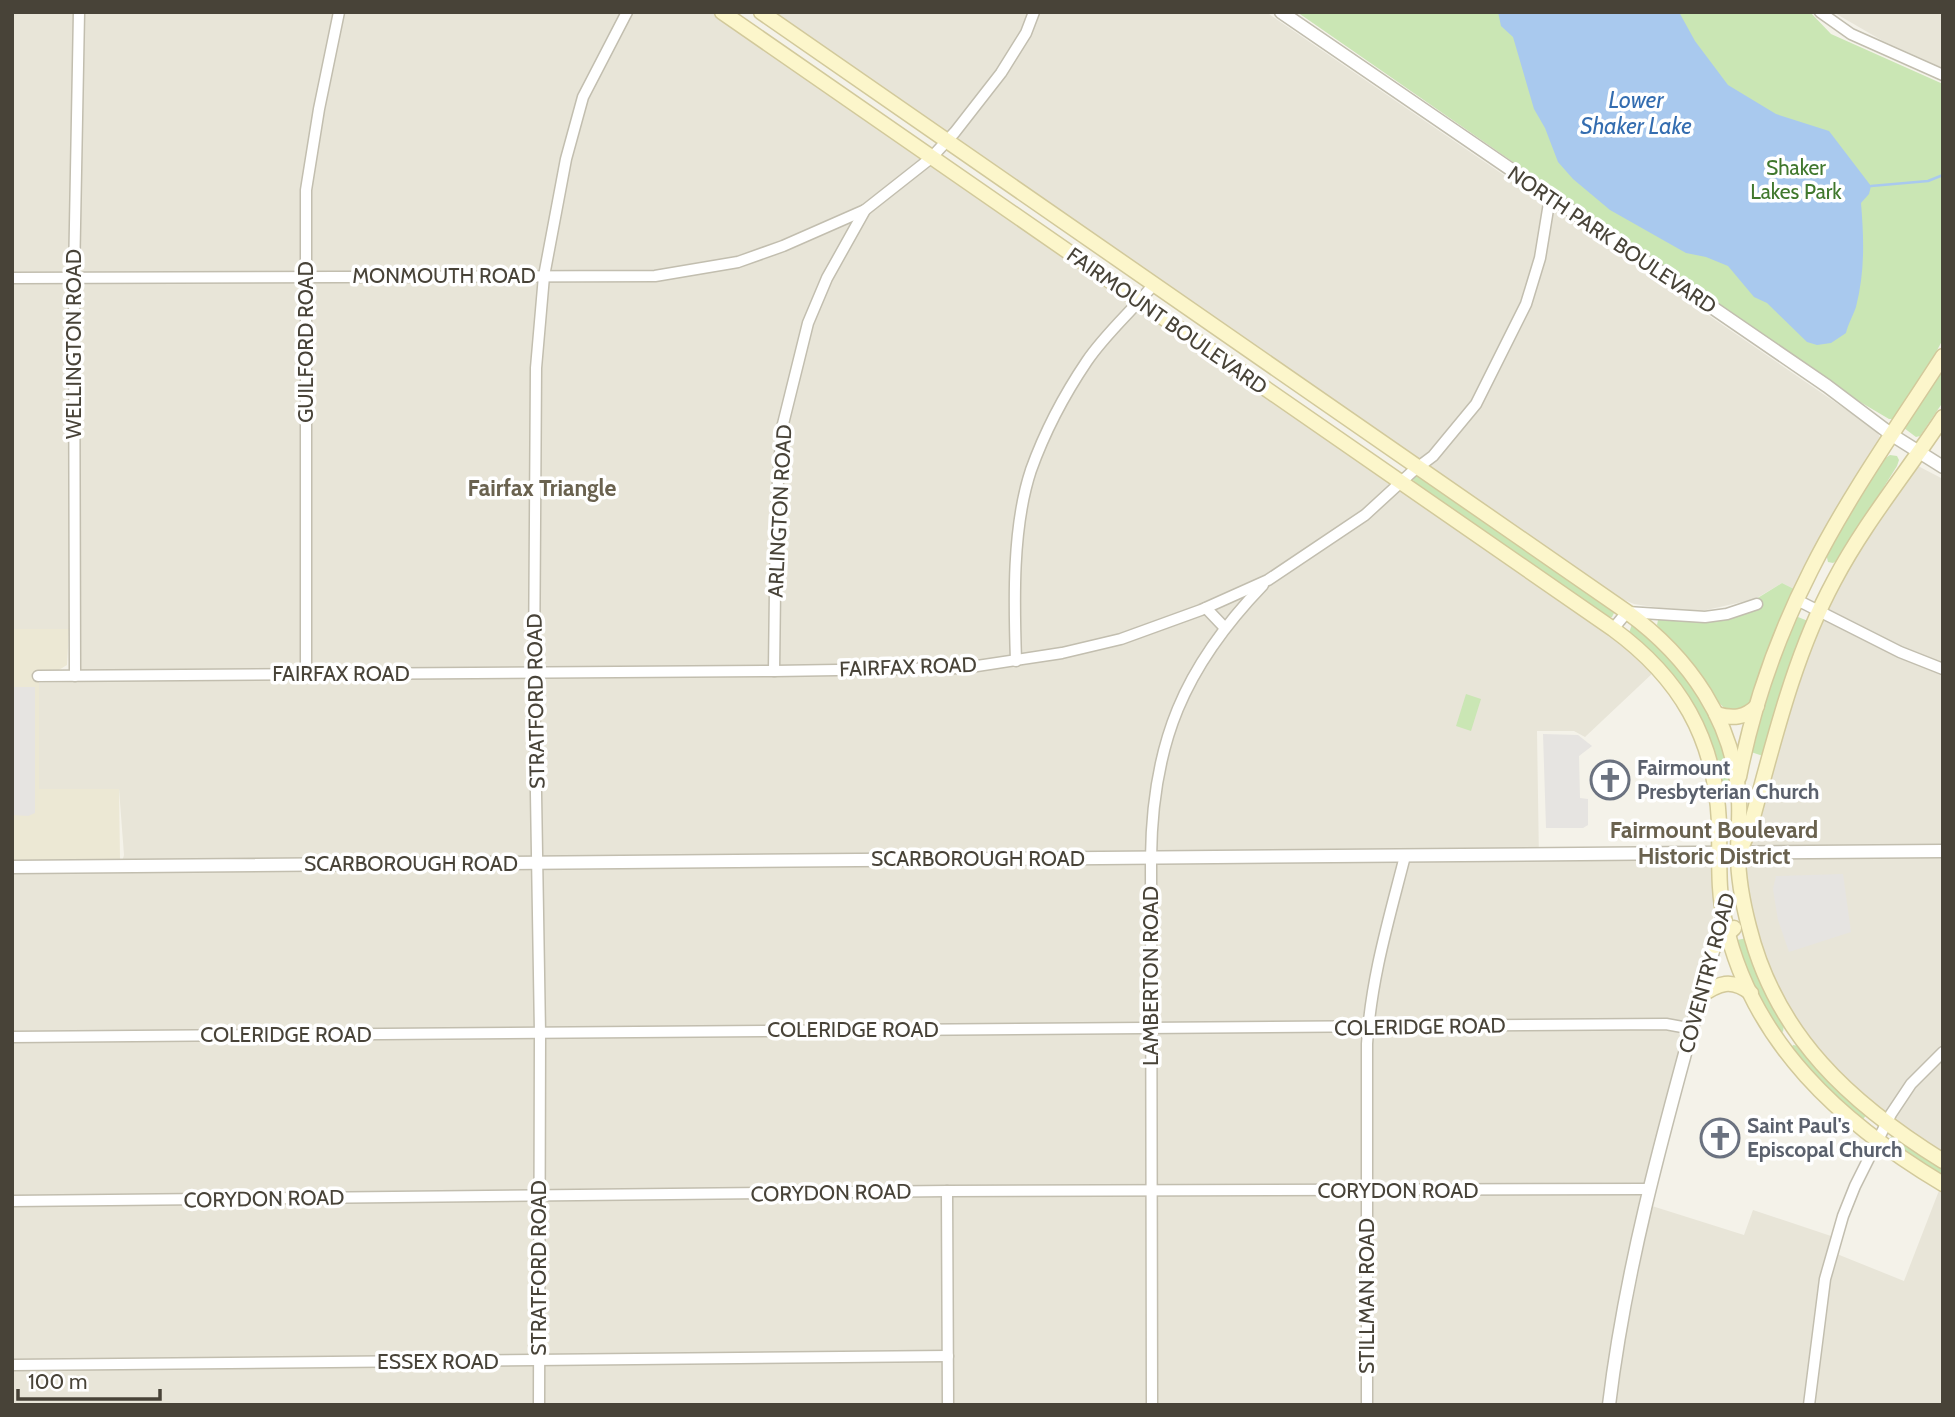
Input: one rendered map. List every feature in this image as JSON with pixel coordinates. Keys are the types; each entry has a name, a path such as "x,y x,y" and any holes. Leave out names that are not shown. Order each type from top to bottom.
{"main road":[{"name":"FAIRMOUNT BOULEVARD","path":"722,12 1636,646 1678,692 1697,726 1714,779 1723,914 1751,993 1779,1043 1827,1100 1877,1140 1943,1184"},
{"name":"FAIRMOUNT BOULEVARD","path":"761,12 1627,612 1672,649 1696,680 1716,714 1729,747 1737,784 1738,853 1749,928 1767,981 1796,1032 1830,1075 1886,1122 1943,1161"},
{"path":"1720,853 1758,705 1797,600 1825,544 1943,356"},
{"name":"COVENTRY ROAD","path":"1723,914 1738,853 1750,828 1792,683 1820,611 1833,582 1870,520 1943,416"},
{"path":"1716,714 1741,717 1758,705"},
{"path":"1714,946 1739,925 1749,928"},
{"path":"1700,996 1717,985 1728,982 1751,993"},
{"path":"1779,1043 1796,1032"}],"street":[{"name":"WELLINGTON ROAD","path":"75,676 74,278 79,12"},
{"name":"GUILFORD ROAD","path":"306,675 306,190 339,12"},
{"name":"STRATFORD ROAD","path":"539,1405 539,863 534,674 536,368 544,276 566,159 583,97 626,12"},
{"name":"ARLINGTON ROAD","path":"774,671 776,509 782,428 808,323 827,278 865,210 931,158 947,141 1001,73 1026,33 1034,12"},
{"name":"NORTH PARK BOULEVARD","path":"1281,12 1827,386 1892,435 1943,467"},
{"path":"1820,12 1854,36 1943,75"},
{"name":"FAIRFAX ROAD","path":"38,676 534,674 964,667 1062,653 1121,639 1206,608 1268,580 1365,515 1433,456 1476,404 1526,304 1540,258 1550,197"},
{"name":"MONMOUTH ROAD","path":"12,278 655,276 738,262 783,246 865,210"},
{"path":"1016,661 1014,603 1018,541 1031,471 1056,410 1088,358 1154,284"},
{"name":"LAMBERTON ROAD","path":"1152,1405 1151,858 1155,788 1169,729 1200,664 1225,628 1268,580"},
{"path":"1797,600 1900,652 1943,669"},
{"path":"1613,629 1627,612 1705,617 1727,614 1757,604"},
{"path":"1206,608 1225,628"},
{"name":"SCARBOROUGH ROAD","path":"12,867 1943,851"},
{"name":"STILLMAN ROAD","path":"1367,1405 1368,1027 1381,943 1405,856"},
{"name":"COVENTRY ROAD","path":"1609,1405 1621,1327 1649,1189 1723,914"},
{"name":"COLERIDGE ROAD","path":"12,1037 1666,1024 1693,1029"},
{"path":"1809,1405 1819,1319 1836,1238 1855,1186 1886,1122 1911,1084 1943,1052"},
{"name":"CORYDON ROAD","path":"12,1201 947,1191 1649,1189"},
{"path":"947,1191 947,1405"},
{"name":"ESSEX ROAD","path":"12,1365 947,1356"}],"shaded area":[{"path":"12,12 711,12 1614,636 1655,671 1585,737 1574,731 1537,731 1539,861 1704,859 1714,867 1715,873 1713,925 1633,1233 1603,1405 12,1405 12,873 119,872 124,855 119,789 39,789 39,683 81,682 81,630 12,629"},
{"path":"771,12 1266,12 1876,430 1881,439 1796,590 1782,583 1755,599 1702,611 1685,612 1634,604 1613,595"},
{"path":"1833,12 1943,12 1943,68 1883,41"},
{"path":"1918,466 1943,479 1943,1155 1901,1127 1824,1061 1776,990 1757,937 1745,876 1752,839 1783,726 1811,645 1848,565 1913,468"},
{"path":"12,629 69,629 67,665 57,671 39,672 39,789 119,789 120,860 12,861"},
{"path":"12,687 35,687 35,813 28,816 12,815"},
{"path":"1543,734 1578,735 1592,746 1579,756 1580,798 1588,799 1588,825 1583,828 1546,828"},
{"path":"1843,874 1851,932 1789,952 1778,920 1773,889 1776,876"},
{"path":"1940,1188 1943,1189 1943,1405 1616,1405 1624,1345 1652,1206 1744,1235 1753,1210 1831,1236 1827,1250 1904,1281"}],"green space":[{"name":"Shaker Lakes Park","path":"1297,12 1810,12 1831,34 1943,84 1943,339 1923,377 1894,419 1889,419 1850,396"},
{"path":"1943,365 1943,402 1920,436 1916,437 1904,428"},
{"path":"1890,455 1897,456 1897,466 1838,560 1828,562 1826,553 1884,459"},
{"path":"1415,475 1421,476 1611,606 1614,613 1612,617 1604,617 1414,484"},
{"path":"1782,583 1796,590 1751,704 1741,711 1733,712 1718,702 1696,668 1657,625 1658,620 1713,620 1759,605 1756,599"},
{"path":"1798,617 1808,621 1763,756 1748,751 1793,620"},
{"path":"1632,624 1659,643 1696,691 1725,752 1730,771 1730,788 1721,788 1712,751 1629,633"},
{"path":"1466,694 1481,699 1471,731 1456,726"},
{"path":"1747,938 1784,1024 1783,1032 1775,1028 1746,970 1737,940"},
{"path":"1793,1045 1799,1046 1830,1082 1867,1114 1861,1122 1832,1098 1791,1048"},
{"path":"1893,1135 1943,1166 1943,1179 1888,1140"}],"water":[{"name":"Lower Shaker Lake","path":"1498,12 1679,12 1695,41 1728,85 1776,114 1829,131 1871,186 1869,194 1861,203 1861,281 1856,307 1846,333 1831,343 1817,345 1807,342 1767,303 1754,297 1728,266 1686,253 1610,210 1573,179 1558,162 1545,128 1534,109 1513,37 1501,26"}],"waterway":[{"path":"1871,186 1928,181 1943,175"}],"place":[{"name":"Fairmount Presbyterian Church","path":"1610,780"},
{"name":"Saint Paul's Episcopal Church","path":"1720,1138"}],"district":[{"name":"Fairfax Triangle","path":"542,488"},
{"name":"Fairmount Boulevard Historic District","path":"1714,843"}]}
